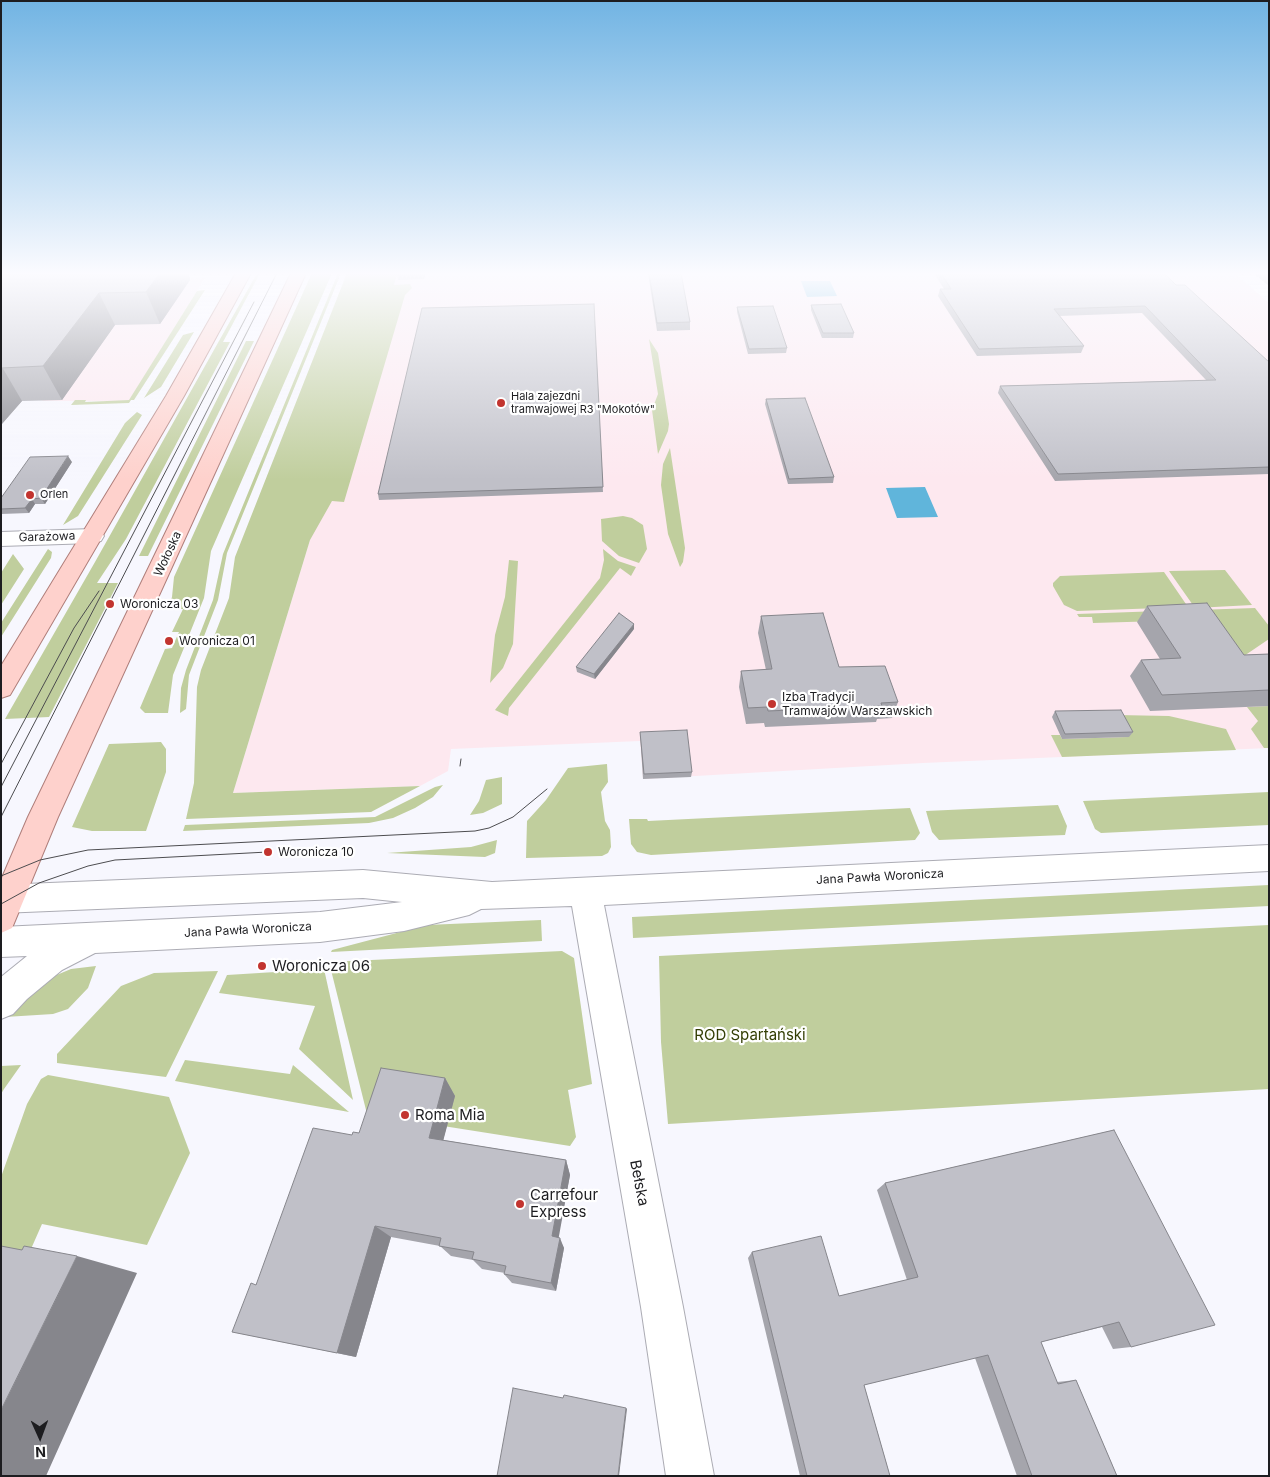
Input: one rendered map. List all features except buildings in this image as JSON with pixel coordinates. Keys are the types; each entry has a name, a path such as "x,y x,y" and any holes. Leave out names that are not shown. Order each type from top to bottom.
{"main road":[{"path":"1,688 93,536 205,342"},
{"name":"Wołoska","path":"4,906 51,800 121,655 267,342"}],"street":[{"name":"Garażowa","path":"1,539 93,536"},
{"name":"Jana Pawła Woronicza","path":"4,906 363,884 492,896 1269,858"},
{"name":"Bełska","path":"588,891 589,917 662,1307 690,1476"},
{"name":"Jana Pawła Woronicza","path":"1,942 320,926 404,916 492,896"},
{"path":"1,1002 15,987 50,959 84,942 104,937"}],"shaded area":[{"path":"86,342 166,342 129,401 42,401"},
{"path":"375,342 1269,342 1269,748 923,763 643,779 640,741 451,749 448,771 420,786 233,793 310,540"}],"green space":[{"path":"165,342 171,342 134,400 131,400 129,403 71,405 75,400 86,400 85,402 129,400"},
{"path":"179,342 188,342 161,387 144,398"},
{"path":"218,342 230,342 126,539 97,583 118,583 49,717 5,719"},
{"path":"246,342 254,342 148,556 139,556"},
{"path":"281,342 302,342 211,551 204,598 173,675 168,713 145,713 140,708 165,649 172,648 179,632 172,632 183,609 168,609 172,597 174,577"},
{"path":"310,342 313,342 227,553 218,600 189,675 186,709 180,713 181,688 213,600 223,554"},
{"path":"320,342 391,342 344,502 332,501 310,540 233,793 420,786 371,812 186,819 194,783 197,687 201,670 229,598 235,557"},
{"path":"649,342 658,353 669,424 658,454 652,410 658,394"},
{"path":"137,412 142,415 78,516 63,525 125,423"},
{"path":"670,448 685,548 683,562 680,567 668,534 661,485 663,464"},
{"path":"623,516 632,518 643,525 647,549 639,563 619,556 602,541 601,519"},
{"path":"48,549 52,552 51,558 1,637 1,623"},
{"path":"603,549 618,561 636,567 631,576 620,568 509,708 508,716 495,710 600,578 604,560"},
{"path":"13,554 24,569 1,605 1,573"},
{"path":"509,560 518,561 513,644 503,668 490,683 495,635 505,597"},
{"path":"1225,570 1252,605 1195,608 1169,571"},
{"path":"1164,572 1188,607 1077,611 1064,605 1053,586 1053,583 1060,576"},
{"path":"1255,608 1269,626 1269,639 1241,658 1197,610"},
{"path":"1188,610 1195,620 1093,623 1092,617 1079,617 1077,614"},
{"path":"1269,706 1269,748 1264,748 1251,729 1258,721 1247,707"},
{"path":"1117,715 1169,716 1226,729 1236,750 1062,757 1051,735 1060,735 1062,739 1128,737"},
{"path":"161,742 166,749 166,772 146,831 92,831 72,827 109,744"},
{"path":"607,764 608,782 601,792 605,821 610,830 611,847 608,853 602,856 526,858 527,821 546,800 568,768"},
{"path":"502,777 502,804 483,813 470,815 479,801 486,780"},
{"path":"443,785 433,797 415,808 393,818 369,823 183,831 185,825 375,817 435,787"},
{"path":"1269,792 1269,825 1101,833 1095,829 1083,801"},
{"path":"1058,805 1067,826 1065,835 939,840 932,832 926,811"},
{"path":"910,808 920,833 915,840 651,855 637,852 631,844 629,819 647,819 648,821"},
{"path":"497,840 495,853 485,857 387,853 471,847"},
{"path":"1269,885 1269,906 633,938 632,917"},
{"path":"541,920 542,941 331,952 332,950 427,925"},
{"name":"ROD Spartański","path":"1269,925 1269,1089 668,1124 661,1042 659,956"},
{"path":"562,951 574,958 592,1084 568,1090 576,1137 570,1146 367,1114 329,962"},
{"path":"96,966 88,988 68,1009 53,1014 5,1017 16,1004 47,979 71,969"},
{"path":"324,969 353,1100 299,1049 315,1006 219,993 227,975"},
{"path":"218,971 166,1077 57,1063 57,1054 121,986 154,973"},
{"path":"185,1060 290,1074 293,1065 349,1112 175,1081"},
{"path":"21,1065 4,1089 1,1094 1,1066"},
{"path":"48,1075 169,1097 190,1153 147,1245 42,1224 1,1317 1,1177 27,1104 41,1079"}],"water":[{"path":"925,487 938,517 897,518 886,488"}],"tram line":[{"path":"1,787 233,342"},
{"path":"1,817 242,342"},
{"path":"1,764 74,628 99,591"},
{"path":"460,766 461,759"},
{"path":"1,876 40,860 88,850 475,831 489,828 513,817 547,789"},
{"path":"1,904 39,883 88,866 115,860 268,852"}],"place":[{"name":"Hala zajezdni tramwajowej R3 \"Mokotów\"","path":"501,403"},
{"name":"Orlen","path":"30,495"},
{"name":"Woronicza 03","path":"110,604"},
{"name":"Woronicza 01","path":"169,641"},
{"name":"Izba Tradycji Tramwajów Warszawskich","path":"772,704"},
{"name":"Woronicza 10","path":"268,852"},
{"name":"Woronicza 06","path":"262,966"},
{"name":"Roma Mia","path":"405,1115"},
{"name":"Carrefour Express","path":"520,1204"}]}
